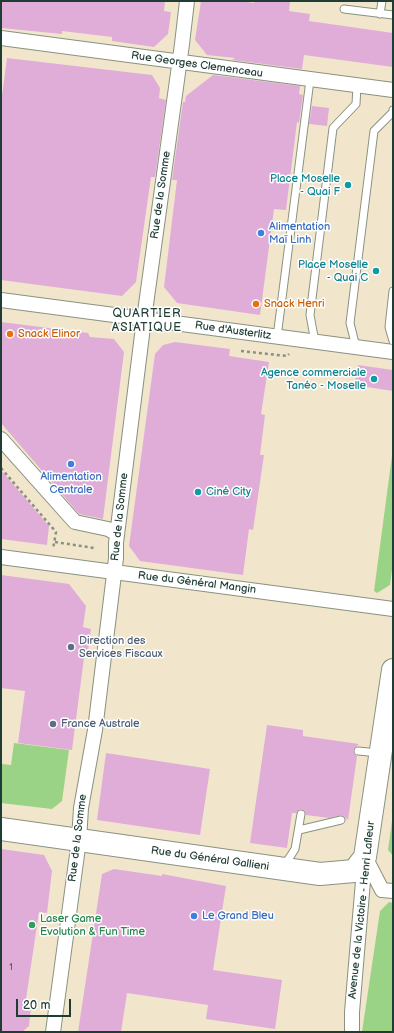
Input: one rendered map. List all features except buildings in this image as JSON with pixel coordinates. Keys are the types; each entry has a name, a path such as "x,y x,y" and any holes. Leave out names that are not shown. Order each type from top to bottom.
{"main road":[{"name":"Avenue de la Victoire - Henri Lafleur","path":"365,857 393,670"},
{"name":"Rue du Général Gallieni","path":"1,829 320,874 354,872 365,857"}],"street":[{"name":"Rue de la Somme","path":"53,1032 79,840 81,808 95,730 114,572 117,534 144,319 180,63 187,1"},
{"name":"Rue Georges Clemenceau","path":"1,38 180,63 393,90"},
{"name":"Rue d'Austerlitz","path":"1,300 393,352"},
{"path":"1,439 75,522 108,529 117,534"},
{"name":"Rue du Général Mangin","path":"1,557 393,609"},
{"path":"365,857 382,890 393,892"},
{"name":"Avenue de la Victoire - Henri Lafleur","path":"352,1032 352,1012 365,857"}],"lane":[{"path":"380,14 382,1"},
{"path":"344,9 393,15"},
{"path":"277,337 310,80"},
{"path":"315,342 310,315 333,128 356,104 356,86"},
{"path":"356,347 350,322 374,131 393,112"},
{"path":"393,291 389,327 393,341"},
{"path":"358,751 381,754"},
{"path":"282,869 295,849 301,814"},
{"path":"298,830 341,820"}],"path":[{"path":"1,468 51,525 56,532 55,542 94,548"},
{"path":"93,555 94,541"}],"green space":[{"path":"393,448 393,562 390,585 377,593 374,591"},
{"path":"14,743 69,750 62,801 52,809 1,803 2,764 11,765"},
{"path":"393,814 393,856 388,850"},
{"path":"389,902 393,903 393,1032 362,1032 380,911"}],"place":[{"name":"Place Moselle - Quai F","path":"348,185"},
{"name":"Alimentation Maï Linh","path":"261,233"},
{"name":"Place Moselle - Quai C","path":"376,271"},
{"name":"Snack Henri","path":"256,304"},
{"name":"Snack Elinor","path":"10,334"},
{"name":"Agence commerciale Tanéo - Moselle","path":"374,379"},
{"name":"Alimentation Centrale","path":"71,464"},
{"name":"Ciné City","path":"198,492"},
{"name":"Direction des Services Fiscaux","path":"71,647"},
{"name":"France Australe","path":"53,724"},
{"name":"Le Grand Bleu","path":"194,916"},
{"name":"Laser Game Evolution & Fun Time","path":"32,925"}],"district":[{"name":"QUARTIER ASIATIQUE","path":"147,321"}]}
